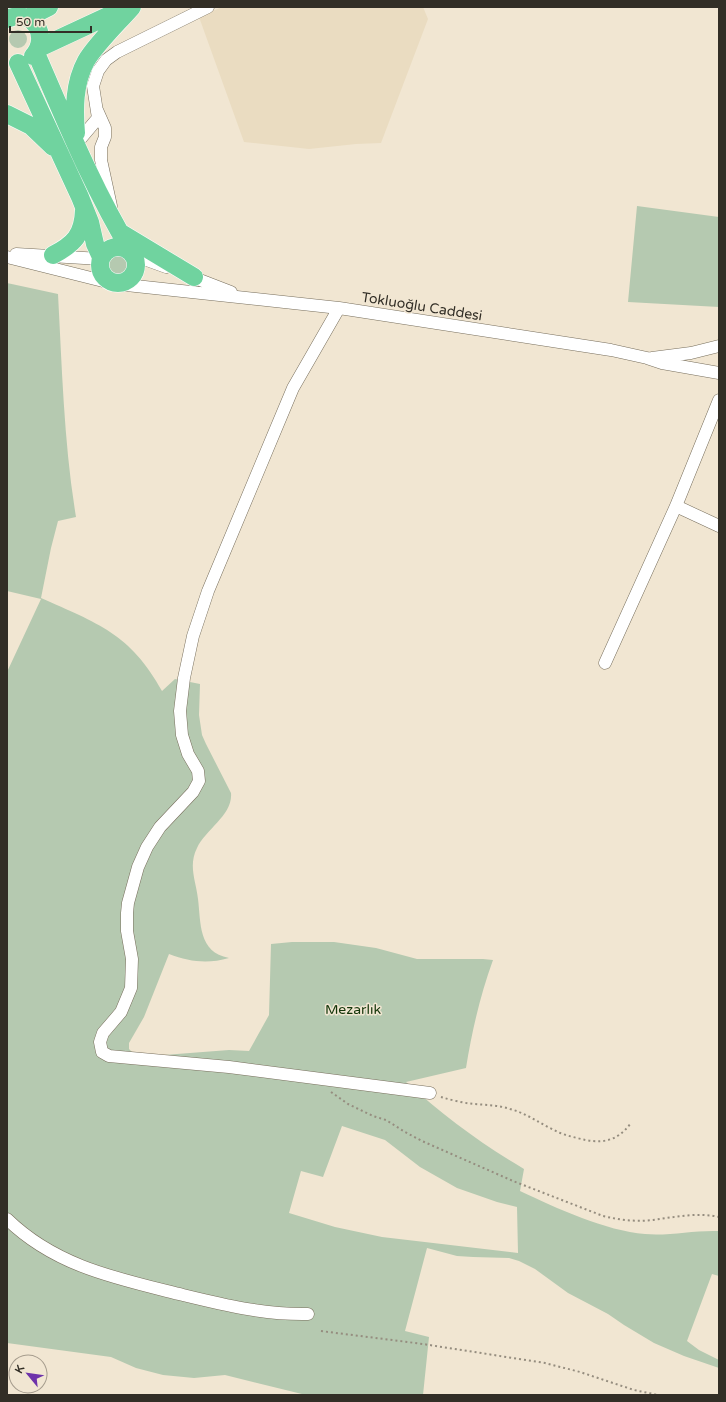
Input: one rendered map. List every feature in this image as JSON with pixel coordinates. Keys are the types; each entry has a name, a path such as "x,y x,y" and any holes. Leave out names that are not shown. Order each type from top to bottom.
{"highway":[{"path":"18,14 49,7"},
{"path":"18,14 34,22 38,28 41,36 38,51 76,144 136,264 133,276 123,283 114,283 106,280 102,275 100,269 101,258 84,208 58,151 11,62 26,61 33,57 38,51 128,7"},
{"path":"76,144 74,109 75,96 81,73 91,54 132,7"},
{"path":"7,114 31,126 58,151"},
{"path":"53,255 67,248 77,237 84,222 84,208"},
{"path":"119,232 194,277"},
{"path":"101,258 105,252 116,247 127,249 132,254"}],"street":[{"path":"76,144 97,120 94,93 95,79 106,60 118,52 208,7"},
{"path":"97,110 105,128 105,137 101,153 102,167 119,232"},
{"path":"7,253 101,258"},
{"path":"132,254 247,298"},
{"name":"Tokluoğlu Caddesi","path":"7,257 114,283 339,308 581,346 647,358 662,364 719,373"},
{"path":"339,308 293,388 200,614 188,657 180,711 182,735 188,754 198,771 199,782 194,792 160,827 147,847 138,867 129,899 127,913 127,931 132,959 131,988 121,1012 103,1033 100,1045 102,1052 109,1056 229,1067 430,1093"},
{"path":"647,358 691,353 719,346"},
{"path":"605,664 676,506 719,400"},
{"path":"676,506 719,526"},
{"path":"7,1220 17,1229 48,1250 82,1267 111,1277 251,1310 277,1314 308,1314"}],"path":[{"path":"318,1078 337,1097 348,1104 360,1111 386,1120 422,1142 506,1178 603,1216 636,1221 694,1215 719,1218"},
{"path":"430,1093 471,1104 498,1106 510,1109 533,1118 554,1131 591,1141 604,1141 616,1137 627,1129 631,1123"},
{"path":"321,1331 423,1344 545,1363 580,1372 634,1390 658,1395"}],"shaded area":[{"path":"222,7 423,7 428,19 381,143 309,149 244,142 199,17"}],"green space":[{"path":"14,30 22,30 27,35 25,46 22,48 14,48 9,43 9,35"},
{"path":"637,206 719,217 719,307 628,302"},
{"path":"118,252 128,256 132,266 128,276 118,280 108,276 104,266 108,256"},
{"name":"Mezarlık","path":"7,283 58,294 66,434 76,517 58,521 41,598 96,623 111,632 138,656 162,691 175,679 200,684 199,715 202,735 231,793 228,808 201,841 194,855 193,861 193,874 203,935 206,943 212,950 219,955 229,958 214,961 199,961 184,959 169,954 144,1017 129,1043 129,1049 133,1053 151,1056 229,1050 249,1051 269,1015 271,944 292,942 334,942 376,948 417,959 493,960 477,1014 466,1068 406,1082 463,1128 493,1150 524,1169 520,1191 581,1218 630,1232 645,1234 673,1234 700,1231 719,1231 719,1276 712,1274 687,1341 699,1350 719,1360 719,1368 684,1356 654,1343 608,1314 568,1293 535,1269 519,1261 509,1258 457,1256 427,1248 405,1331 429,1337 423,1395 306,1395 225,1375 194,1378 163,1375 136,1368 111,1357 7,1343 7,672 41,599 7,591","holes":["342,1126 385,1140 420,1167 457,1188 497,1202 517,1207 518,1253 382,1237 335,1227 289,1213 301,1171 323,1177"]}]}
